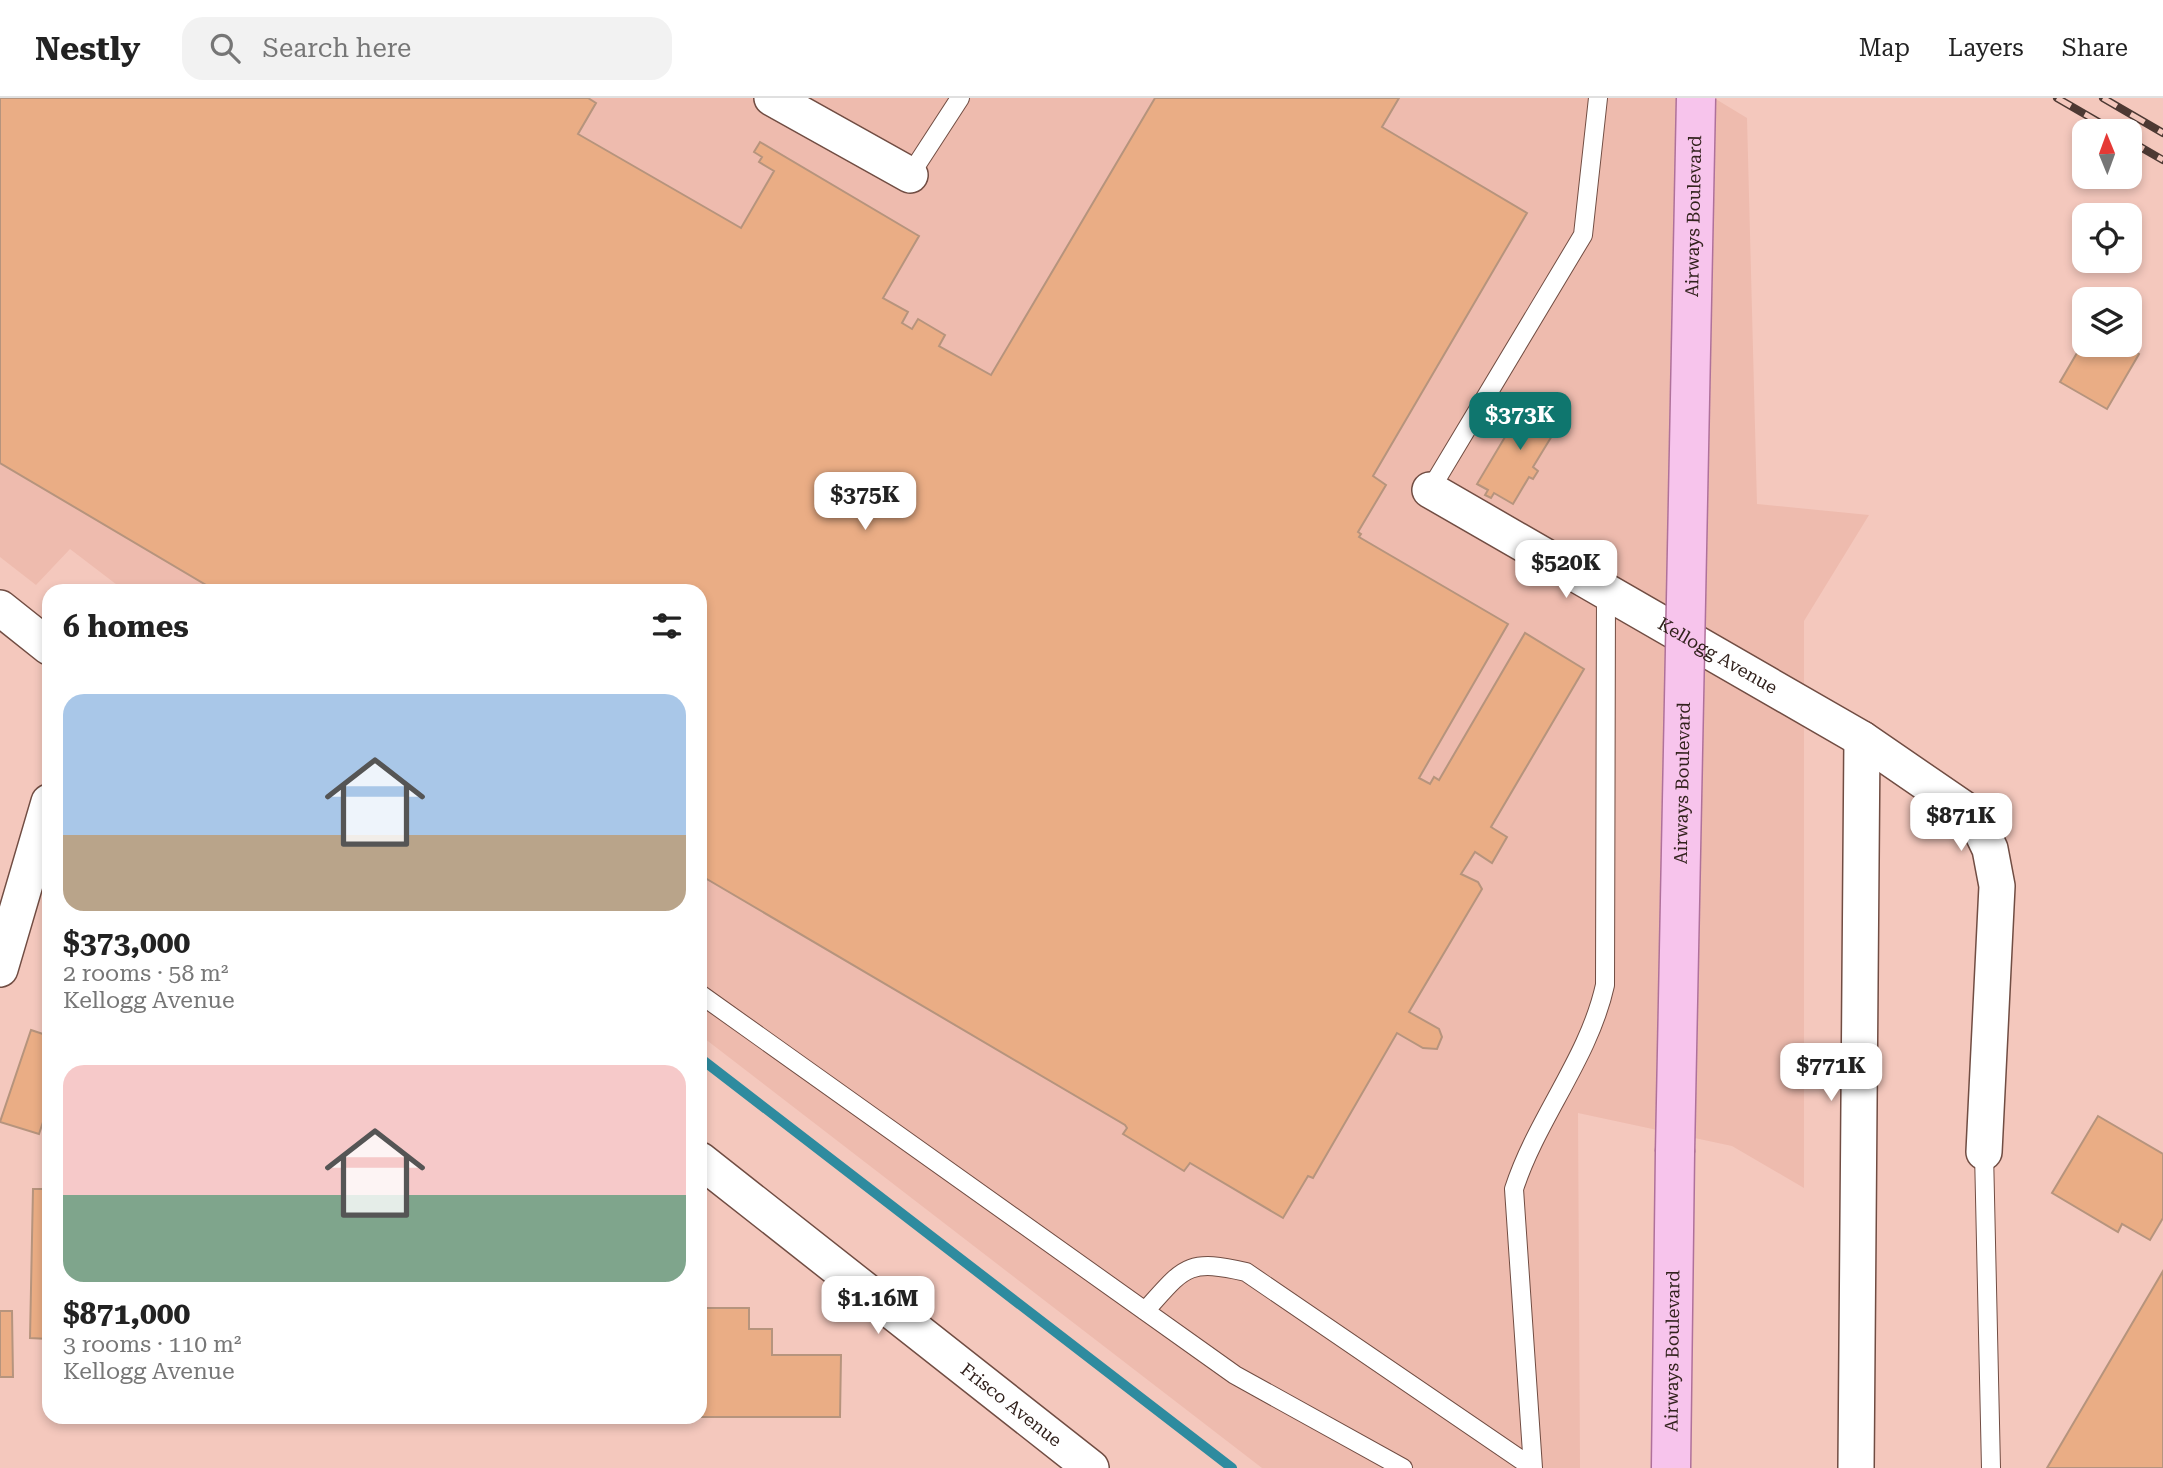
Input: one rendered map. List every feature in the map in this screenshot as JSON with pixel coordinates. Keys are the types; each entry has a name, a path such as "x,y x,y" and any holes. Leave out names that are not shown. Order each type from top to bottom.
{"main road":[{"name":"Airways Boulevard","path":"1671,1468 1696,98"}],"street":[{"path":"772,98 910,175"},
{"name":"Kellogg Avenue","path":"1430,490 1862,738 1964,809 1979,826 1990,849 1997,886 1984,1152"},
{"path":"0,608 42,641"},
{"path":"1856,1468 1862,738"},
{"path":"0,969 42,826"},
{"name":"Frisco Avenue","path":"707,1166 1091,1468"}],"lane":[{"path":"910,175 960,98"},
{"name":"Kellogg Avenue","path":"1430,490 1583,235 1598,98"},
{"path":"1533,1468 1514,1189 1525,1153 1598,1018 1605,985 1606,591"},
{"path":"707,999 1235,1375 1403,1468"},
{"path":"1984,1152 1991,1468"},
{"path":"1144,1311 1181,1272 1211,1264 1246,1272 1533,1468"}],"shaded area":[{"path":"0,98 1714,98 1747,118 1757,504 1869,515 1804,621 1804,1188 1732,1146 1578,1113 1580,1468 1262,1468 707,1040 707,584 116,584 70,549 36,585 0,557"}],"building":[{"path":"0,98 588,98 596,103 578,134 741,228 774,171 759,162 762,157 754,152 760,142 919,236 883,298 908,312 902,323 912,329 918,319 945,335 939,346 991,375 1155,98 1399,98 1382,127 1527,213 1373,476 1386,485 1358,532 1361,534 1359,537 1508,624 1419,778 1430,784 1434,777 1439,780 1525,633 1584,669 1491,827 1507,837 1492,863 1475,852 1461,874 1478,882 1482,889 1409,1012 1439,1029 1442,1037 1437,1049 1423,1048 1397,1033 1313,1178 1308,1176 1283,1218 1190,1163 1184,1171 1123,1134 1127,1128 1125,1125 707,879 707,584 204,584 0,463"},
{"path":"2075,357 2137,357 2107,409 2060,382"},
{"path":"1527,400 1546,412 1551,404 1561,409 1557,418 1561,421 1533,467 1538,471 1533,479 1529,477 1513,504 1494,493 1491,498 1485,495 1488,490 1477,484"},
{"path":"31,1030 42,1034 42,1125 39,1134 0,1122"},
{"path":"2098,1116 2163,1154 2163,1218 2150,1240 2122,1224 2118,1232 2052,1193"},
{"path":"33,1189 42,1189 42,1339 30,1338"},
{"path":"2163,1271 2163,1468 2047,1468"},
{"path":"707,1308 749,1308 749,1329 772,1329 772,1355 841,1355 840,1417 707,1417"},
{"path":"0,1311 12,1311 13,1377 0,1377"}],"waterway":[{"path":"707,1063 1232,1468"}],"railway":[{"path":"2057,98 2093,119"},
{"path":"2103,98 2163,133"},
{"path":"2142,148 2163,160"}]}
